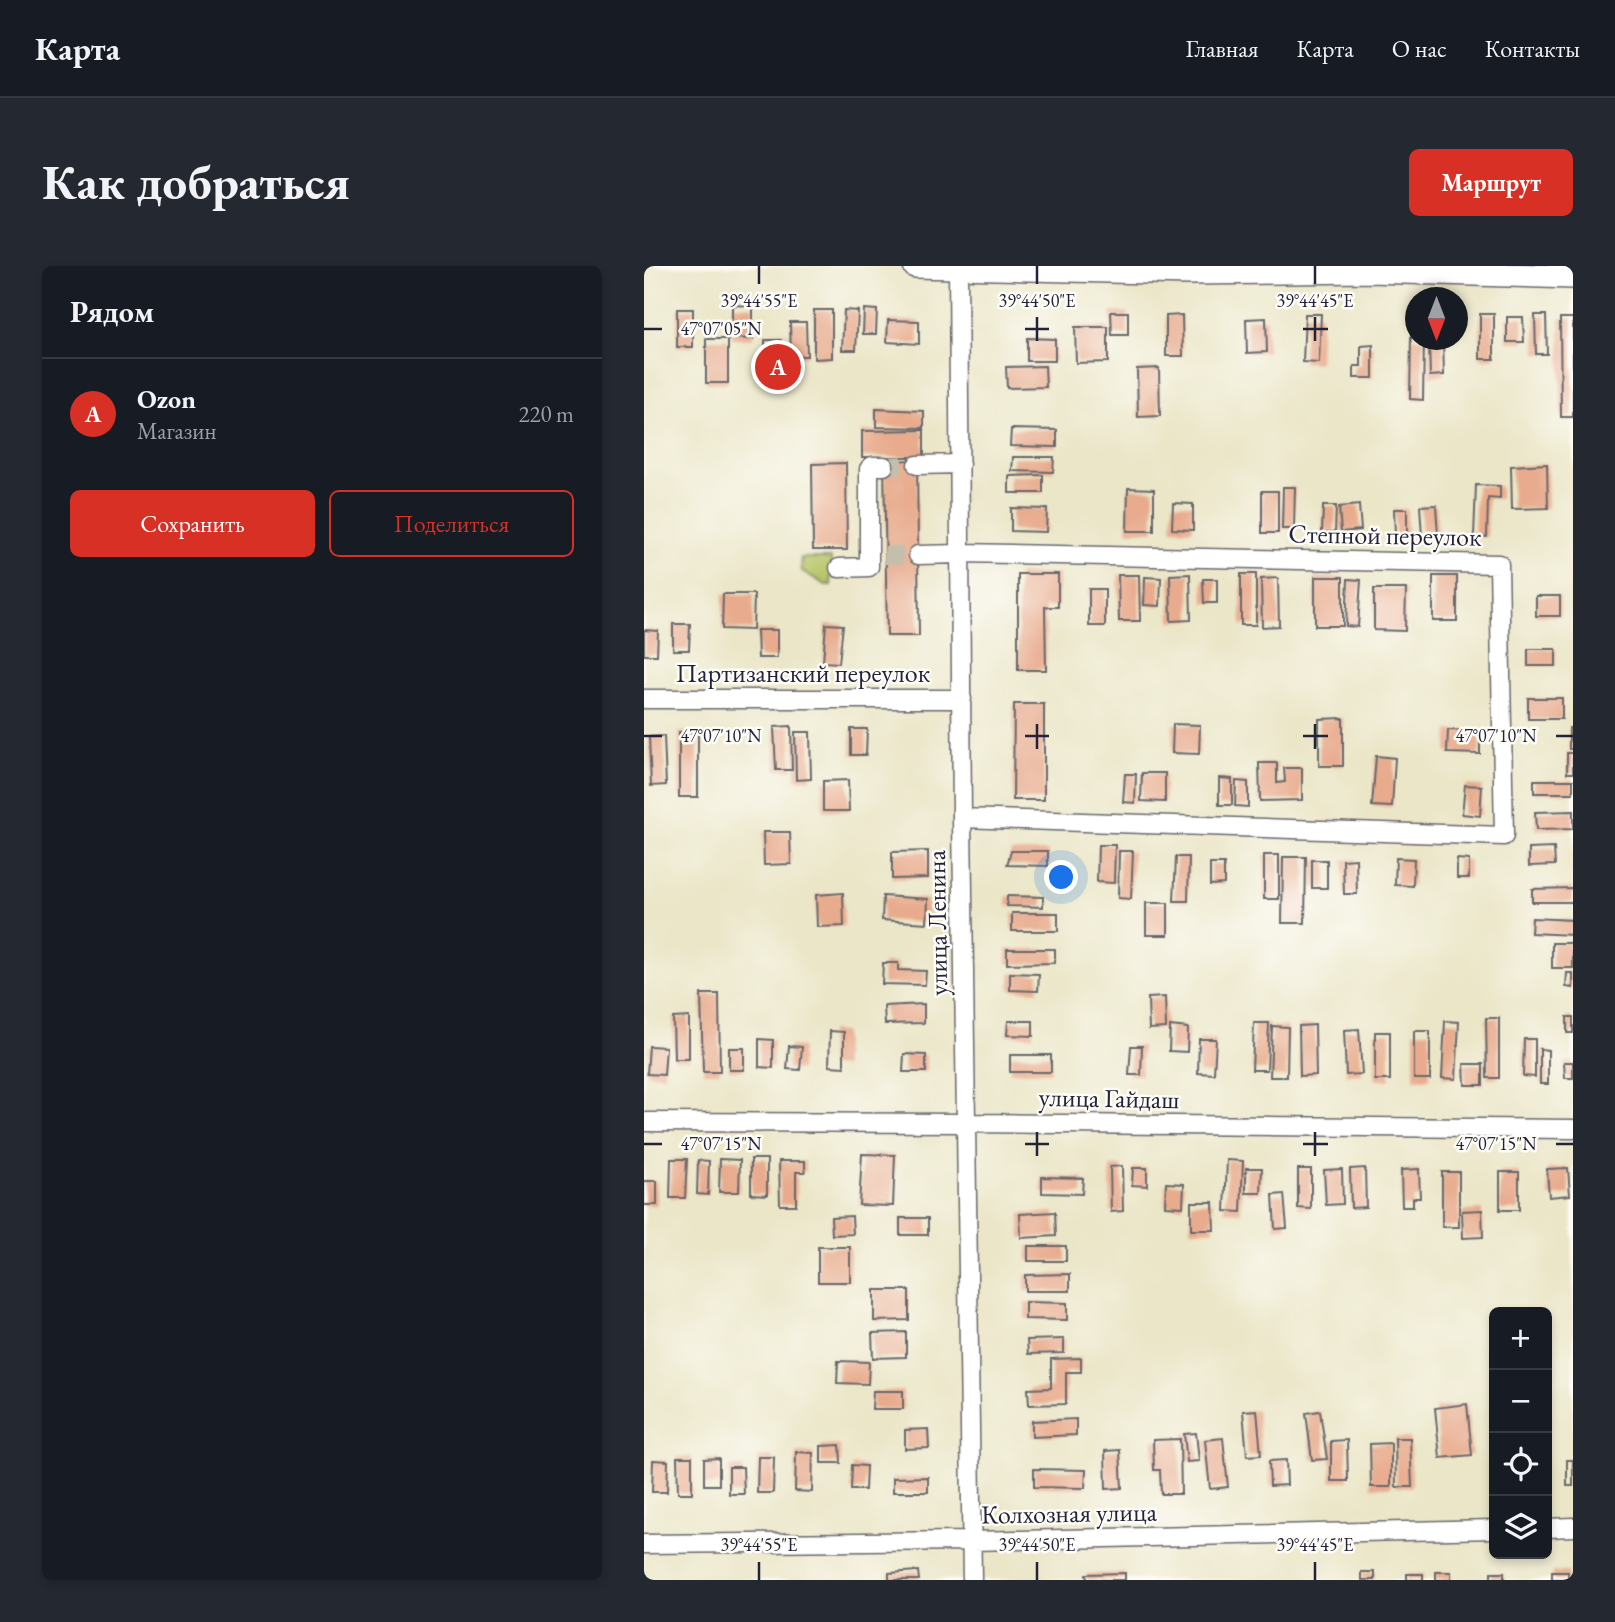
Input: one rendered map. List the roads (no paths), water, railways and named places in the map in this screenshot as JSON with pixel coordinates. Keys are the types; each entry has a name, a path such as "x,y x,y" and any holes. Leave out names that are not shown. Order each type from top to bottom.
{"main road":[{"path":"915,266 1538,271 1573,277"}],"street":[{"name":"улица Ленина","path":"958,267 965,1123 972,1580"},
{"path":"917,465 960,464"},
{"path":"839,568 869,567 878,555 869,469 872,466 884,466"},
{"path":"918,555 960,553"},
{"name":"Степной переулок","path":"960,553 1499,564 1504,836 962,818"},
{"name":"Партизанский переулок","path":"644,699 962,699"},
{"name":"улица Гайдаш","path":"644,1122 1573,1129"},
{"path":"1552,1528 1573,1527"},
{"name":"Колхозная улица","path":"644,1544 972,1541 1489,1529"}],"tunnel":[{"path":"884,466 917,465"},
{"path":"885,555 918,555"}],"place":[{"name":"Ozon","path":"778,367"}]}
